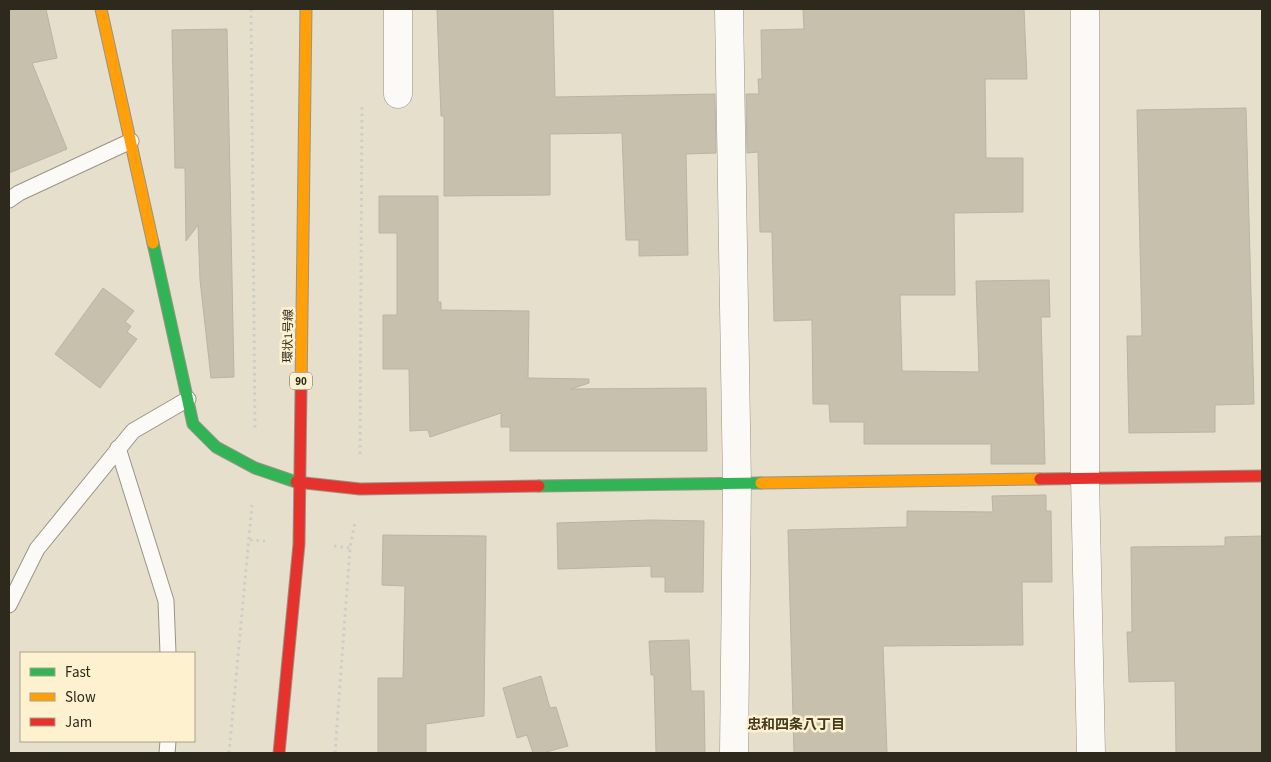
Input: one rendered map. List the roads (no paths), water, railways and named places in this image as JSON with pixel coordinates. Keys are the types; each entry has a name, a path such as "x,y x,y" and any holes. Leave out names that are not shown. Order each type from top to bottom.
{"street":[{"path":"101,9 193,424 216,447 255,468 300,483 360,489 1262,476"},
{"name":"環状1号線","path":"279,753 299,544 306,9"},
{"path":"398,9 398,94"},
{"path":"729,9 737,484 734,753"},
{"path":"1085,9 1085,478 1091,753"}],"lane":[{"path":"9,200 19,193 131,141"},
{"path":"9,605 37,549 118,448 133,431 188,399"},
{"path":"118,448 166,601 168,652"}],"district":[{"name":"忠和四条八丁目","path":"796,724"}]}
